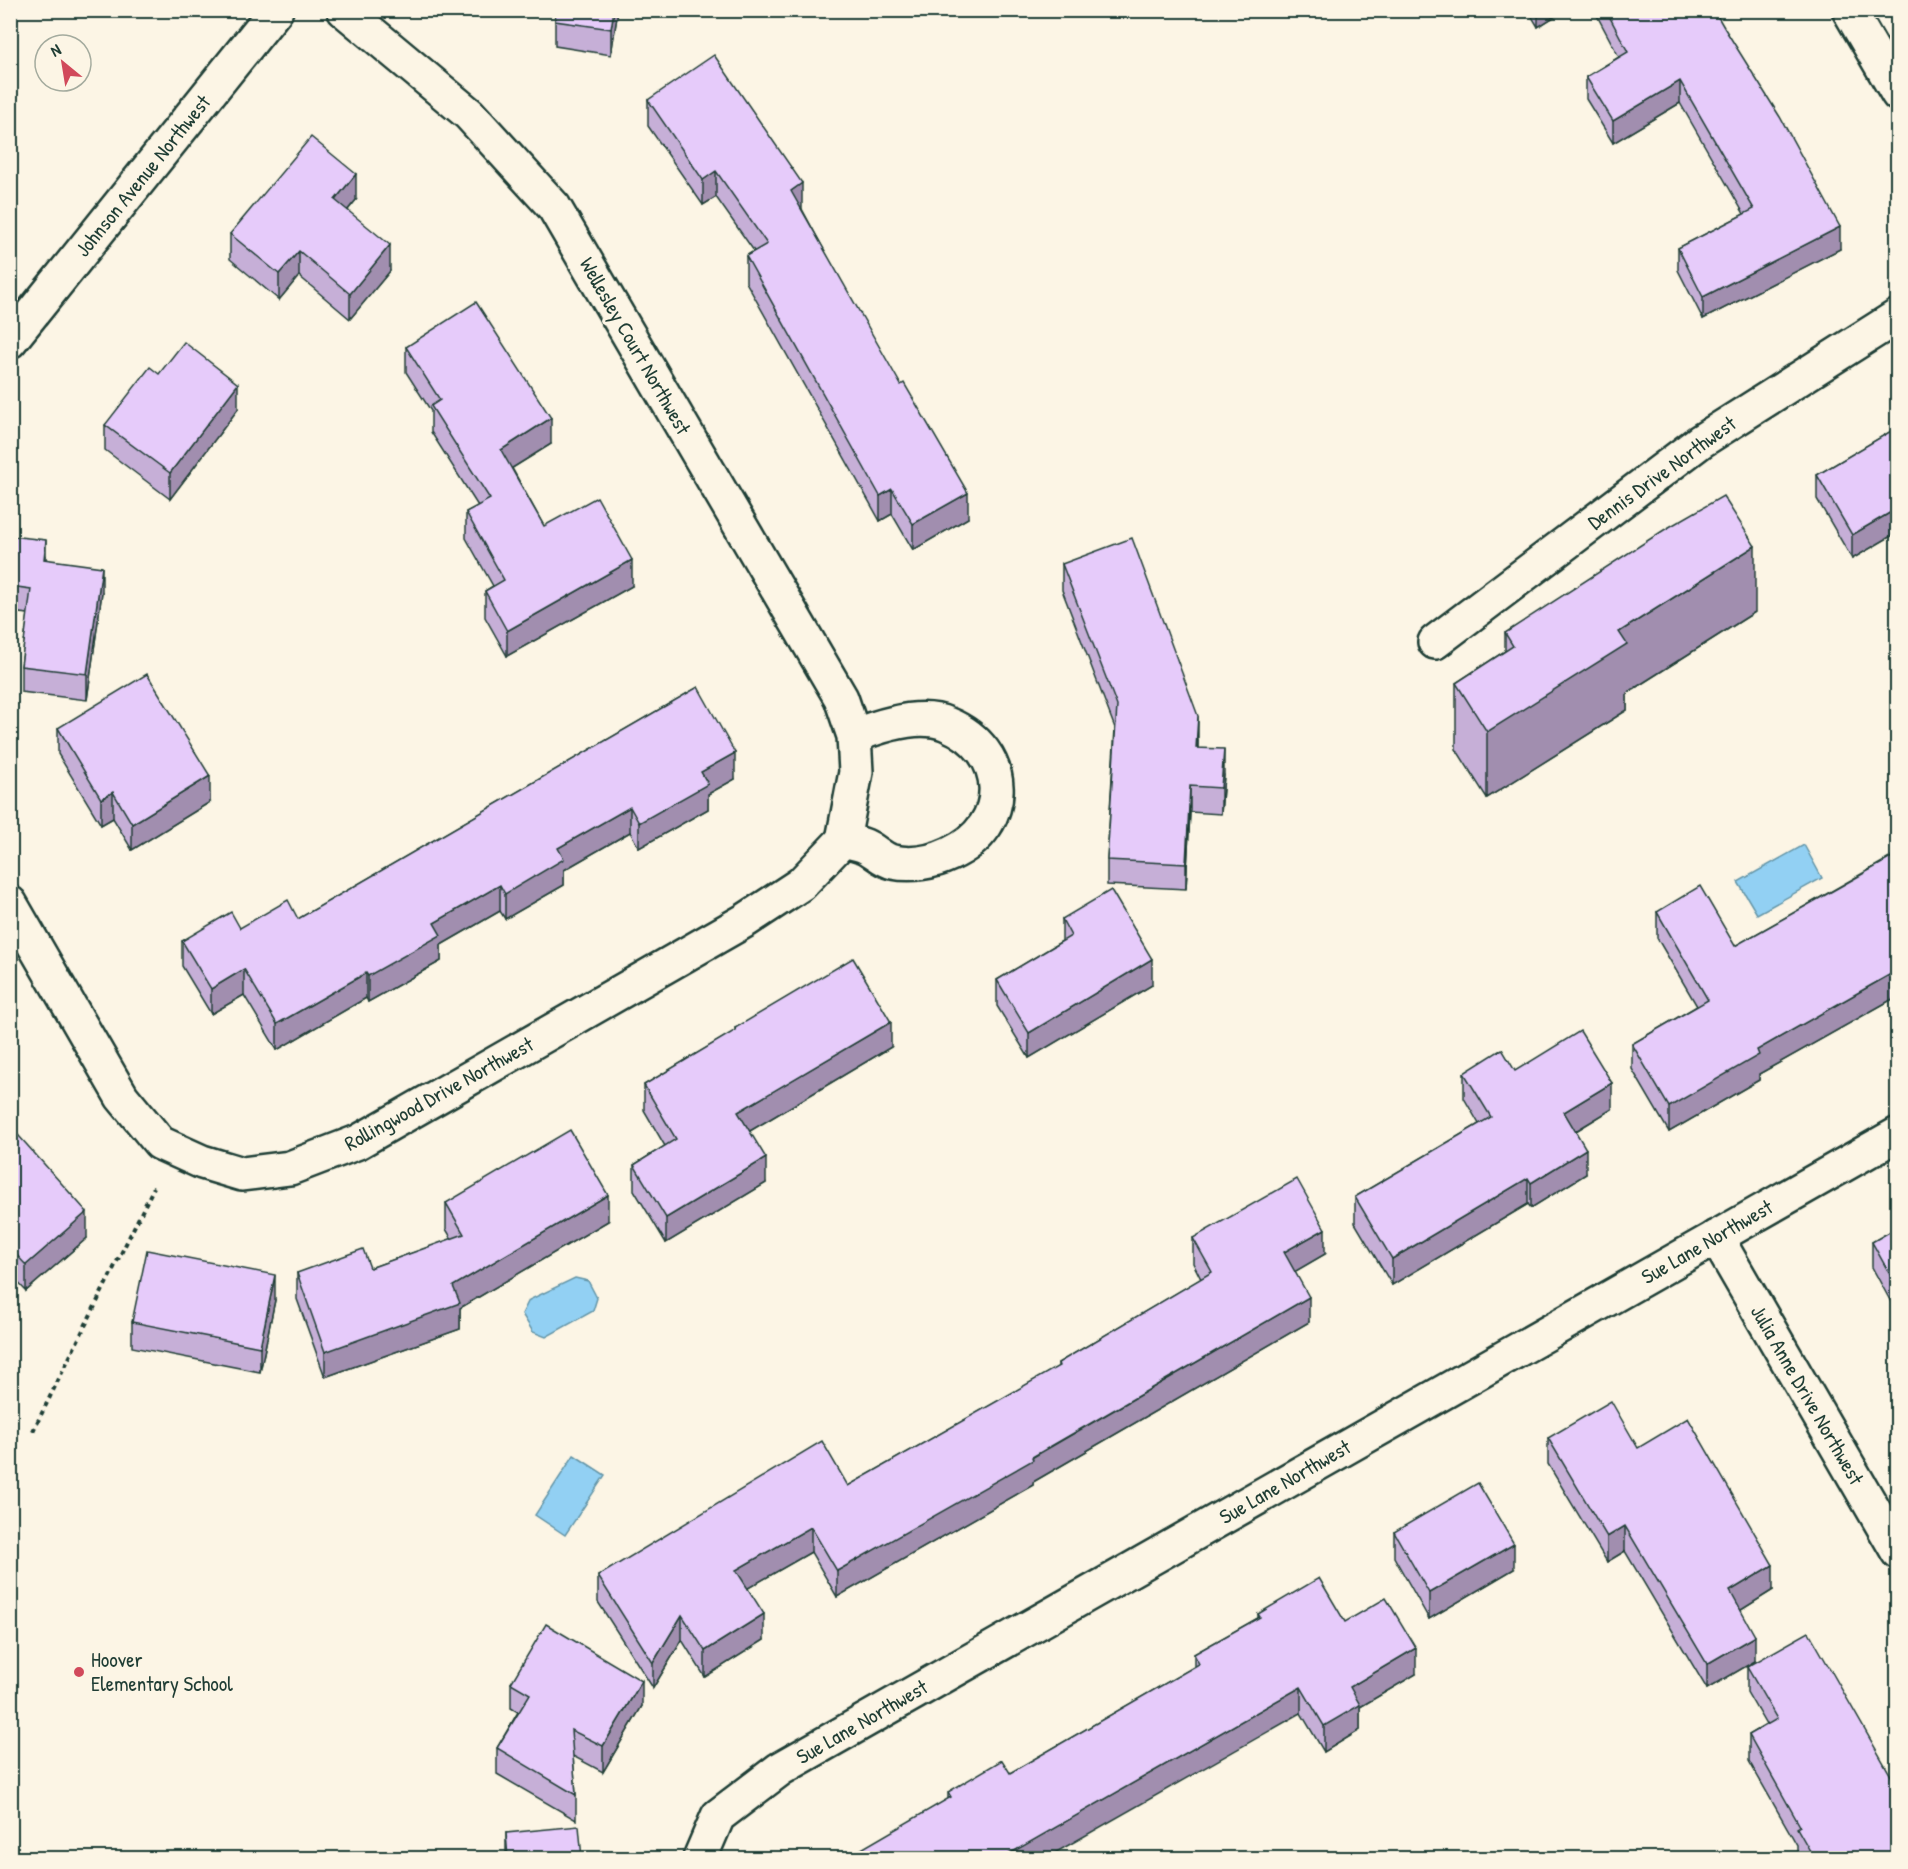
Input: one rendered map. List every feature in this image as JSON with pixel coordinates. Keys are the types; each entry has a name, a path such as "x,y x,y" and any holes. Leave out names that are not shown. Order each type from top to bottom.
{"street":[{"name":"Johnson Avenue Northwest","path":"10,341 276,10"},
{"name":"Wellesley Court Northwest","path":"344,10 469,114 554,207 841,698 854,736 856,772 843,840"},
{"path":"1849,10 1898,94"},
{"name":"Dennis Drive Northwest","path":"1435,642 1701,441 1898,316"},
{"path":"843,840 866,846 892,862 931,863 968,846 992,818 997,777 980,746 946,723 914,720 882,725 854,736"},
{"name":"Rollingwood Drive Northwest","path":"10,903 122,1097 160,1143 242,1174 290,1168 358,1142 746,920 801,884 843,840"},
{"name":"Sue Lane Northwest","path":"700,1858 718,1816 780,1769 1898,1134"},
{"name":"Julia Anne Drive Northwest","path":"1716,1237 1898,1552"}],"path":[{"path":"33,1431 146,1201 177,1151"}],"water":[{"path":"1804,845 1822,878 1757,914 1738,882"},
{"path":"575,1278 588,1281 597,1298 593,1311 546,1337 533,1332 522,1314 529,1300"},
{"path":"574,1455 605,1475 565,1535 535,1515"}],"building":[{"path":"556,10 614,10 611,29 555,21"},
{"path":"1606,10 1714,10 1780,117 1840,227 1703,297 1678,248 1754,209 1680,81 1613,121 1586,77 1628,52"},
{"path":"714,55 802,183 791,191 901,385 904,383 968,493 913,524 892,489 880,496 746,256 767,244 716,171 703,180 648,100"},
{"path":"311,137 356,174 335,200 390,245 350,294 299,251 279,274 230,234"},
{"path":"476,302 551,418 501,450 544,526 597,497 632,560 507,631 485,591 504,580 466,512 490,499 431,406 440,400 406,347"},
{"path":"184,342 238,384 170,473 105,425 150,367 159,374"},
{"path":"1898,427 1898,508 1852,535 1817,475"},
{"path":"1723,496 1755,546 1619,632 1627,644 1487,732 1456,683 1513,646 1505,633 1664,530"},
{"path":"10,536 46,540 44,559 102,567 87,674 21,666 31,589 10,586"},
{"path":"1132,538 1198,716 1196,748 1224,749 1221,788 1190,786 1186,864 1107,860 1117,706 1062,564"},
{"path":"147,674 210,776 132,824 113,792 101,799 58,728"},
{"path":"698,687 735,753 701,772 708,784 639,823 630,807 558,848 564,859 505,894 500,885 434,923 441,935 368,976 366,973 277,1024 244,969 211,989 182,941 231,912 240,928 288,900 298,919"},
{"path":"1898,841 1898,851 1893,844"},
{"path":"1898,854 1898,970 1757,1050 1759,1055 1669,1107 1632,1044 1708,1000 1657,912 1700,886 1735,946"},
{"path":"1111,890 1152,959 1029,1033 997,980 1071,936 1062,919"},
{"path":"853,958 891,1022 738,1112 766,1158 666,1218 634,1165 676,1139 644,1085"},
{"path":"1580,1031 1612,1083 1564,1112 1586,1149 1531,1183 1528,1178 1392,1259 1355,1197 1491,1117 1464,1073 1502,1049 1515,1071"},
{"path":"10,1126 87,1212 26,1265 10,1248"},
{"path":"570,1130 608,1195 453,1286 460,1303 325,1352 297,1273 363,1249 370,1268 464,1234 446,1203"},
{"path":"1297,1179 1325,1229 1284,1252 1309,1297 1032,1457 1033,1460 837,1571 811,1527 736,1570 764,1614 705,1651 682,1615 653,1663 598,1576 822,1441 848,1486 1059,1366 1058,1363 1212,1272 1193,1238"},
{"path":"1898,1227 1898,1289 1872,1242"},
{"path":"147,1250 275,1275 260,1347 132,1322"},
{"path":"1611,1401 1638,1448 1688,1418 1773,1565 1730,1591 1755,1636 1707,1664 1625,1526 1607,1537 1548,1438"},
{"path":"1478,1483 1514,1544 1429,1593 1394,1532"},
{"path":"1319,1578 1345,1622 1386,1598 1416,1648 1350,1687 1360,1705 1324,1726 1301,1687 1002,1858 846,1858 951,1797 948,1792 1002,1760 1010,1773 1199,1664 1194,1654 1260,1617 1258,1614"},
{"path":"546,1624 642,1681 603,1746 571,1730 576,1795 497,1748 530,1694 511,1683"},
{"path":"1809,1632 1898,1788 1898,1853 1887,1858 1814,1858 1797,1828 1800,1826 1749,1735 1777,1719 1747,1667"},
{"path":"579,1826 582,1858 508,1858 506,1833"}],"place":[{"name":"Hoover Elementary School","path":"79,1672"}]}
